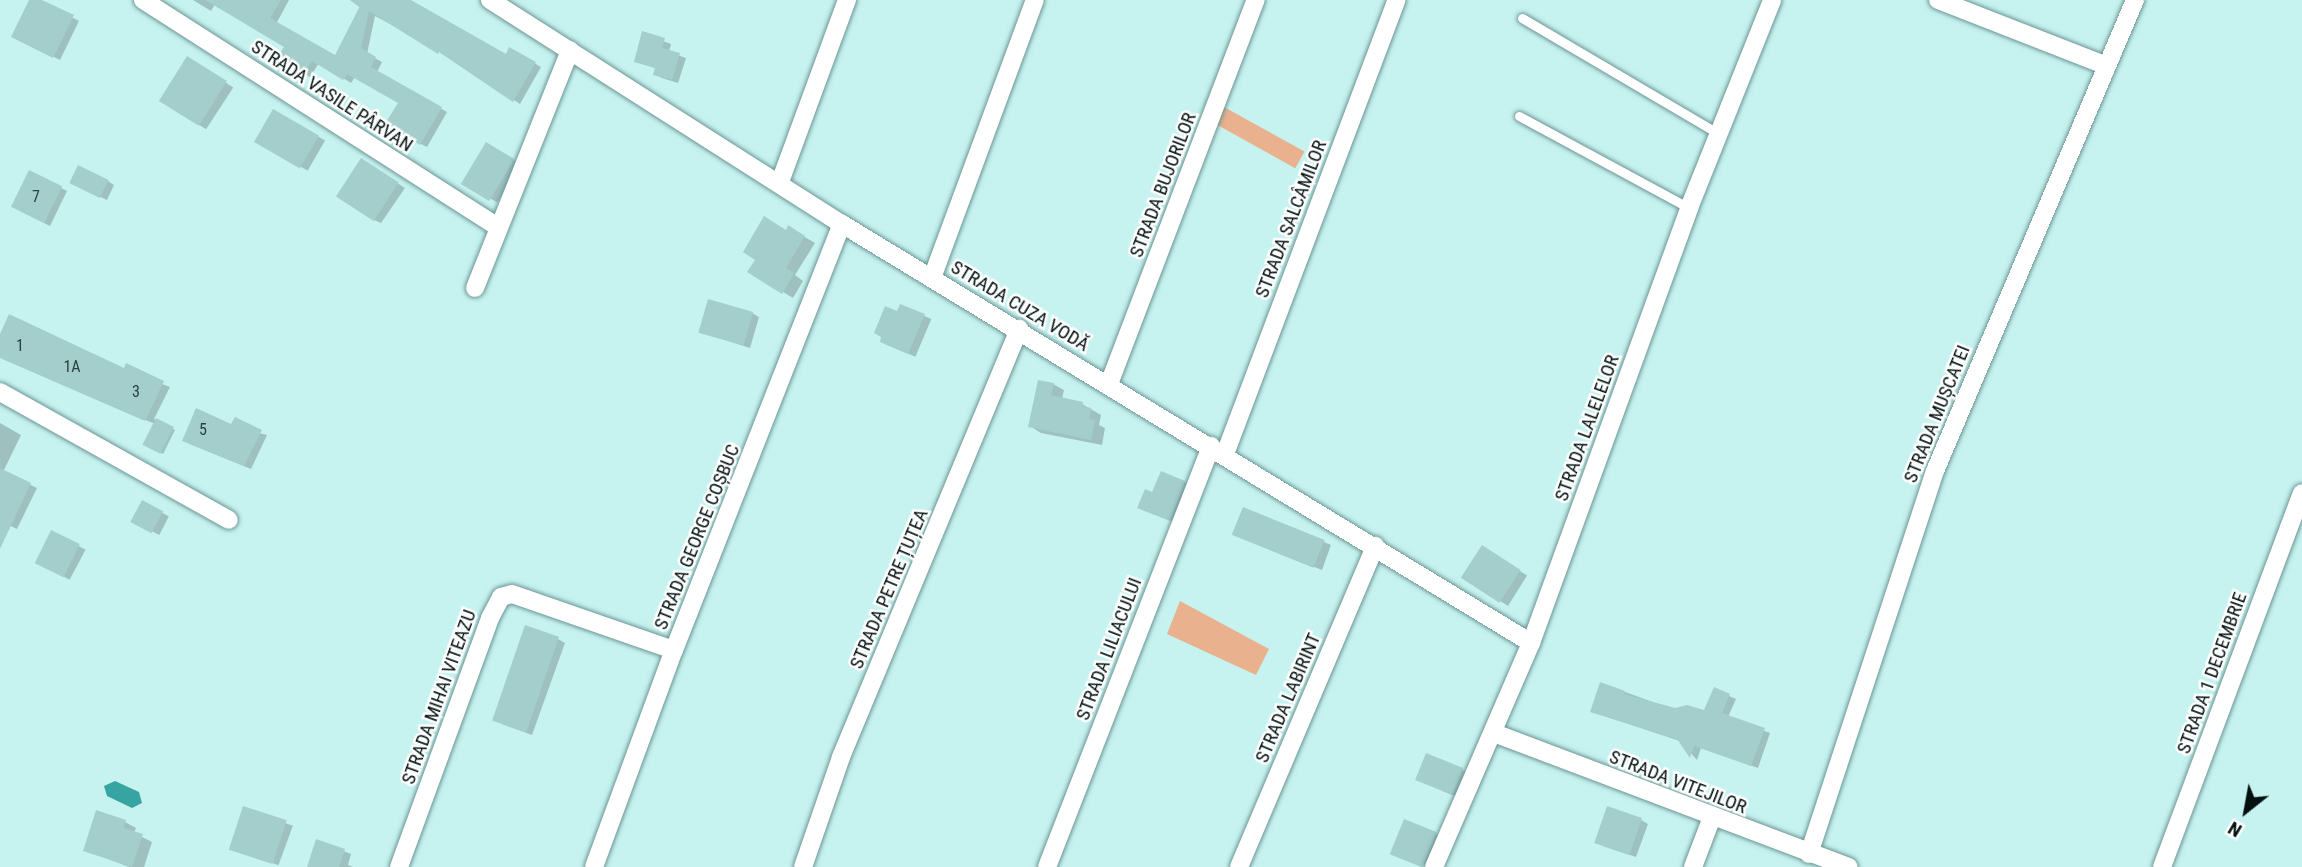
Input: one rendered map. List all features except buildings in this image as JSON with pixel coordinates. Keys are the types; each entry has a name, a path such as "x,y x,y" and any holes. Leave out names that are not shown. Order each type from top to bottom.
{"street":[{"name":"STRADA VASILE PÂRVAN","path":"143,0 498,227"},
{"name":"STRADA CUZA VODĂ","path":"491,0 842,224 1218,450 1531,643"},
{"path":"780,182 846,0"},
{"path":"932,278 1035,0"},
{"name":"STRADA BUJORILOR","path":"1109,384 1256,0"},
{"name":"STRADA SALCÂMILOR","path":"1218,450 1397,0"},
{"name":"STRADA LALELELOR","path":"1434,867 1531,643 1689,208 1772,0"},
{"path":"1938,0 2105,65"},
{"name":"STRADA MUȘCATEI","path":"1809,854 1935,471 2105,65 2135,0"},
{"path":"475,288 570,50"},
{"name":"STRADA GEORGE COȘBUC","path":"594,867 674,650 842,224"},
{"name":"STRADA PETRE ȚUȚEA","path":"803,867 841,758 1019,330"},
{"path":"0,392 229,520"},
{"name":"STRADA LILIACULUI","path":"1046,867 1218,450"},
{"name":"STRADA 1 DECEMBRIE","path":"2162,867 2296,527 2302,493"},
{"name":"STRADA LABIRINT","path":"1239,867 1375,546"},
{"name":"STRADA MIHAI VITEAZU","path":"399,867 490,618 501,597 512,594 674,650"},
{"name":"STRADA VITEJILOR","path":"1494,733 1849,867"},
{"path":"1693,867 1712,817"}],"lane":[{"path":"1522,18 1719,134"},
{"path":"1519,116 1689,208"}],"shaded area":[{"path":"1224,107 1304,152 1295,168 1215,124"},
{"path":"1180,601 1269,649 1256,675 1167,634"}],"water":[{"path":"115,781 139,792 142,803 132,808 107,796 104,786"}]}
